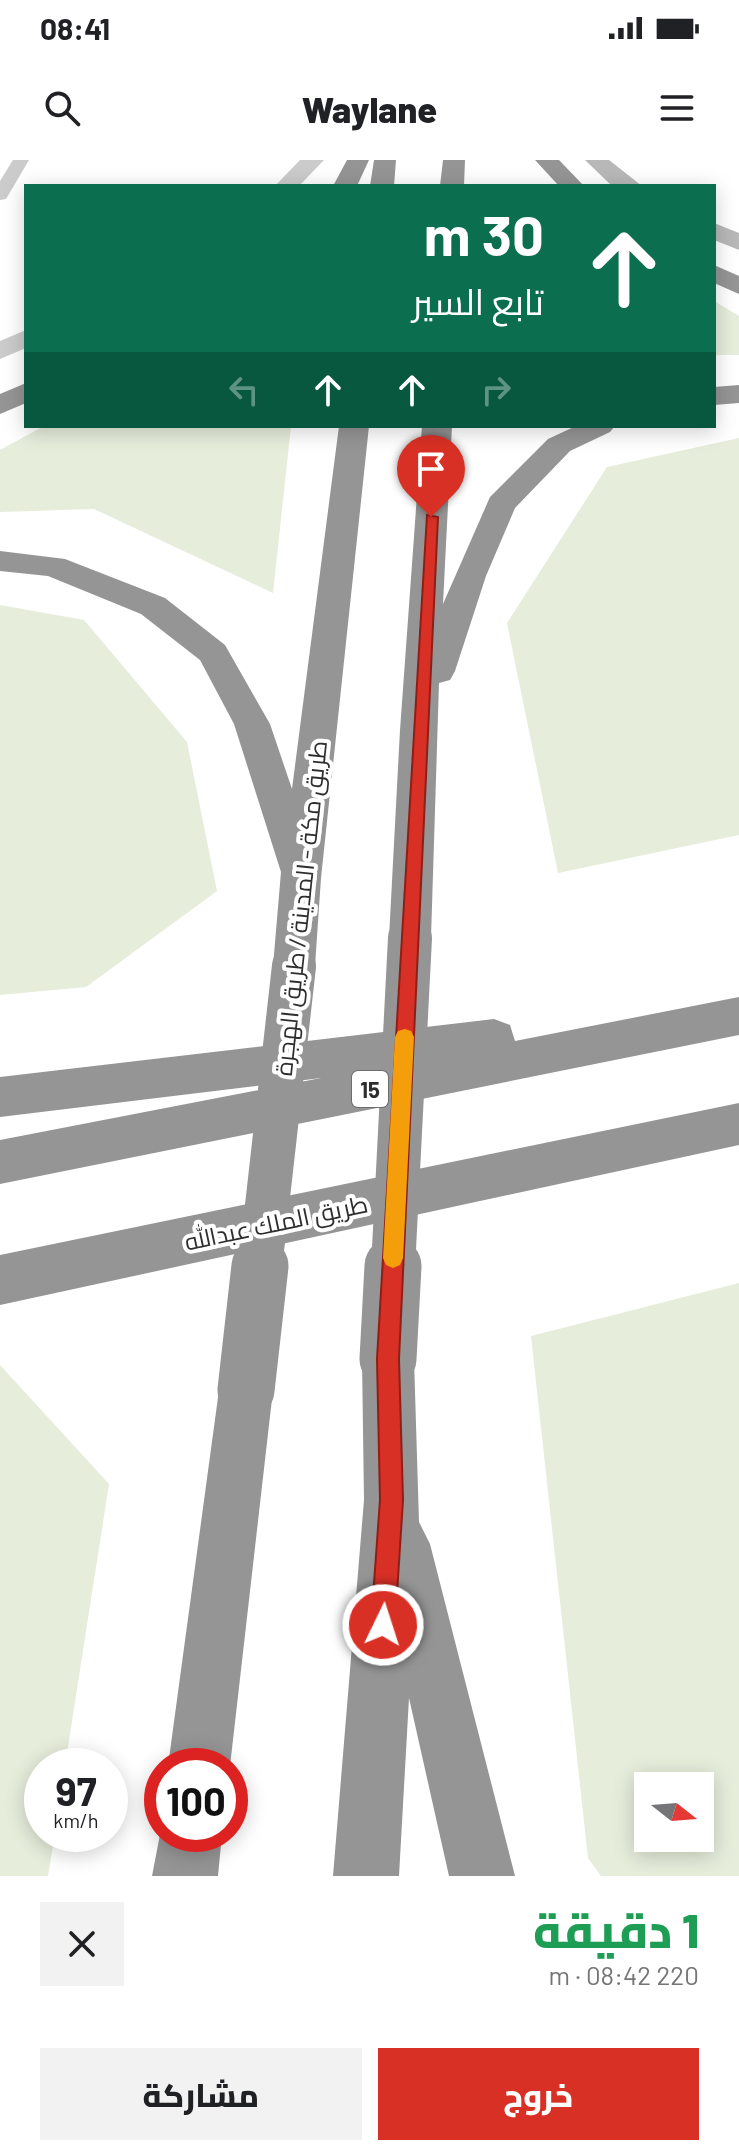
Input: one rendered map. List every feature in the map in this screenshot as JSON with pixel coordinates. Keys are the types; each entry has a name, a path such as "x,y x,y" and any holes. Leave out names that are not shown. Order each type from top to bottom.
{"highway":[{"path":"346,184 358,160"},
{"path":"382,184 385,160"},
{"path":"452,184 454,160"},
{"path":"546,160 570,184"},
{"path":"716,274 739,286"},
{"path":"0,405 24,393"},
{"path":"716,396 739,394"},
{"name":"طريق مكة - المدينة / طريق الهجرة","path":"201,1748 246,1390 354,428"},
{"path":"366,1876 392,1500 388,1359 418,730 437,428"},
{"path":"418,730 469,576 501,504 559,445 596,428"},
{"path":"0,561 53,566 153,606 213,653 252,724 301,878"},
{"path":"0,1097 553,1031 739,1016"},
{"name":"15","path":"0,1162 739,1016"},
{"name":"طريق الملك عبدالله","path":"0,1280 739,1124"},
{"path":"647,1144 739,1151"},
{"path":"392,1500 482,1876"},
{"path":"185,1876 188,1852"}],"main road":[{"path":"596,160 613,177 626,184"},
{"path":"716,231 739,243"}],"street":[{"path":"3,185 21,160"},
{"path":"288,184 313,160"},
{"path":"0,351 24,339"}],"green space":[{"path":"716,302 739,316 739,355 716,355"},
{"path":"40,428 291,428 273,593 94,509 0,512 0,450"},
{"path":"739,438 739,835 558,873 507,623 607,467"},
{"path":"0,605 84,620 187,742 217,891 86,987 0,995"},
{"path":"739,1283 739,1876 601,1876 588,1858 531,1336"},
{"path":"0,1365 109,1484 68,1748 24,1748 24,1852 52,1852 48,1876 0,1876"}],"slow traffic":[{"path":"393,1258 405,1037"}],"route":[{"path":"383,1625 392,1500 388,1359 431,517"}]}
